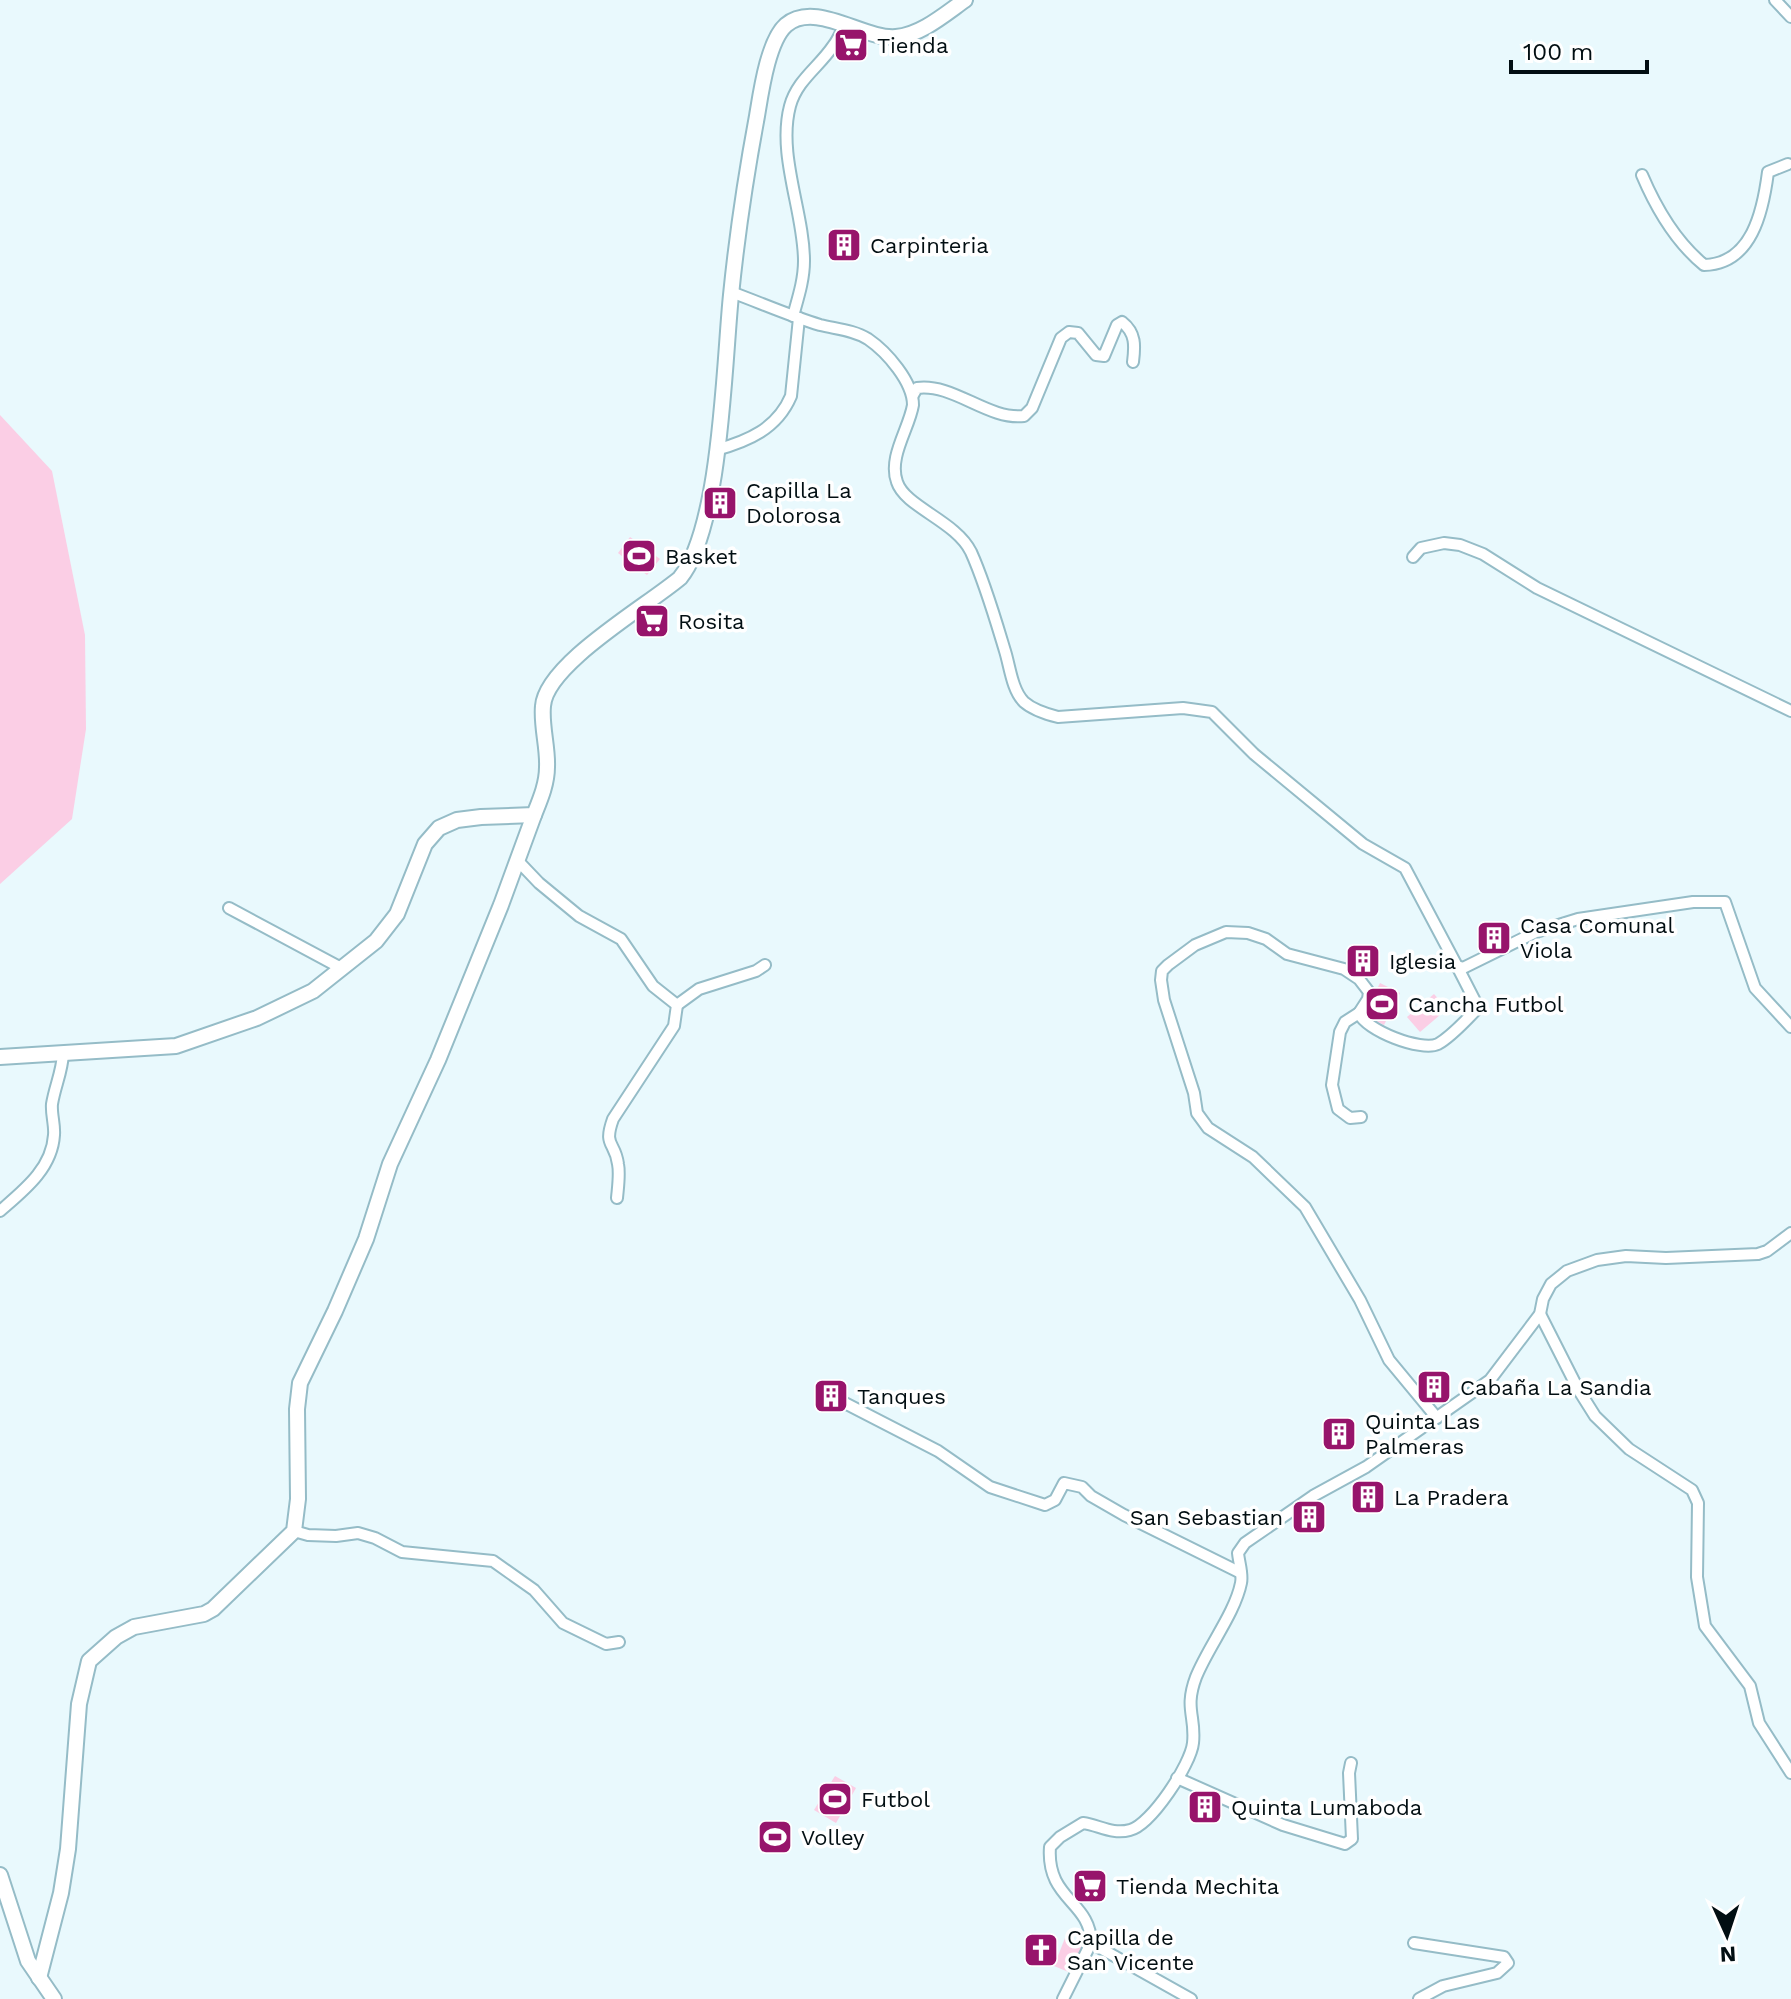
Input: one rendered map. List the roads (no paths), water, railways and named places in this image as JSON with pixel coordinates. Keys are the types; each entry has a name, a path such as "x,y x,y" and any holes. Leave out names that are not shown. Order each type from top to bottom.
{"street":[{"path":"39,1978 61,1893 68,1849 79,1704 89,1661 116,1637 134,1627 204,1614 213,1609 294,1531 298,1499 296,1436 300,1383 366,1239 390,1164 438,1060 518,861 542,793 547,768 542,707 549,684 616,625 661,594 691,565 700,542 716,450 731,292 746,179 760,96 780,31 795,18 804,17 823,18 881,37 898,37 925,26 965,0"},
{"path":"1775,0 1791,17"},
{"path":"716,450 749,441 777,419 791,396 796,317 804,263 791,168 788,134 790,108 798,86 833,48 845,24"},
{"path":"1642,175 1657,205 1689,253 1704,265 1717,265 1732,257 1751,237 1763,207 1768,172 1790,162"},
{"path":"731,292 867,339 891,363 913,395"},
{"path":"1133,362 1135,346 1132,334 1122,322 1117,325 1104,356 1096,355 1078,333 1069,332 1061,338 1032,408 1024,416 993,411 962,398 917,388 913,395 912,415 895,465 896,481 903,493 964,539 991,609 1015,689 1023,702 1041,713 1058,717 1183,708 1212,712 1254,754 1363,844 1405,868 1477,1005 1476,1010 1436,1045 1415,1045 1367,1026 1359,1013"},
{"path":"1413,557 1421,548 1444,543 1460,545 1483,554 1537,588 1791,711"},
{"path":"0,1057 165,1047 189,1043 257,1018 313,991 343,969 387,929 412,881 425,844 439,828 457,820 534,815"},
{"path":"518,861 579,916 621,939 653,986 677,1005"},
{"path":"1457,966 1463,968 1471,965 1536,932 1578,919 1703,901 1725,902 1755,988 1791,1027"},
{"path":"229,908 343,969"},
{"path":"1361,1117 1350,1118 1338,1109 1332,1085 1340,1032 1345,1022 1359,1013 1368,999 1369,992 1359,979 1344,969 1287,954 1266,939 1248,933 1226,932 1204,939 1162,971 1164,1000 1194,1093 1197,1113 1208,1128 1253,1157 1305,1207 1360,1300 1389,1360 1437,1418"},
{"path":"617,1198 618,1163 608,1133 613,1119 674,1026 677,1005 699,989 756,971 765,965"},
{"path":"0,1211 39,1174 47,1161 54,1137 53,1100 62,1071 63,1054"},
{"path":"1063,1999 1091,1943 1083,1914 1065,1898 1054,1880 1049,1860 1050,1847 1083,1823 1114,1832 1135,1829 1150,1816 1185,1767 1194,1739 1189,1697 1241,1583 1238,1553 1245,1543 1313,1496 1366,1467 1490,1380 1540,1314 1551,1284 1567,1271 1626,1256 1758,1254 1791,1233"},
{"path":"1540,1314 1595,1416 1629,1449 1692,1490 1698,1503 1697,1577 1705,1626 1750,1686 1759,1723 1791,1773"},
{"path":"837,1399 938,1451 990,1487 1045,1505 1055,1500 1064,1483 1082,1487 1091,1496 1124,1515 1241,1573"},
{"path":"294,1531 336,1536 358,1533 402,1552 493,1561 534,1590 563,1623 606,1644 619,1642"},
{"path":"1177,1778 1283,1825 1345,1844 1352,1839 1351,1763"},
{"path":"0,1875 28,1961 54,1999"},
{"path":"1091,1943 1191,1999"},
{"path":"1414,1943 1504,1957 1508,1963 1497,1973 1443,1986 1419,1999"}],"place":[{"name":"Tienda","path":"851,45"},
{"name":"Carpinteria","path":"844,245"},
{"name":"Capilla La Dolorosa","path":"720,503"},
{"name":"Basket","path":"639,556"},
{"name":"Rosita","path":"652,621"},
{"name":"Casa Comunal Viola","path":"1494,938"},
{"name":"Iglesia","path":"1363,961"},
{"name":"Cancha Futbol","path":"1382,1004"},
{"name":"Cabaña La Sandia","path":"1434,1387"},
{"name":"Tanques","path":"831,1396"},
{"name":"Quinta Las Palmeras","path":"1339,1434"},
{"name":"La Pradera","path":"1368,1497"},
{"name":"San Sebastian","path":"1309,1517"},
{"name":"Futbol","path":"835,1799"},
{"name":"Quinta Lumaboda","path":"1205,1807"},
{"name":"Volley","path":"775,1837"},
{"name":"Tienda Mechita","path":"1090,1886"},
{"name":"Capilla de San Vicente","path":"1041,1950"}]}
